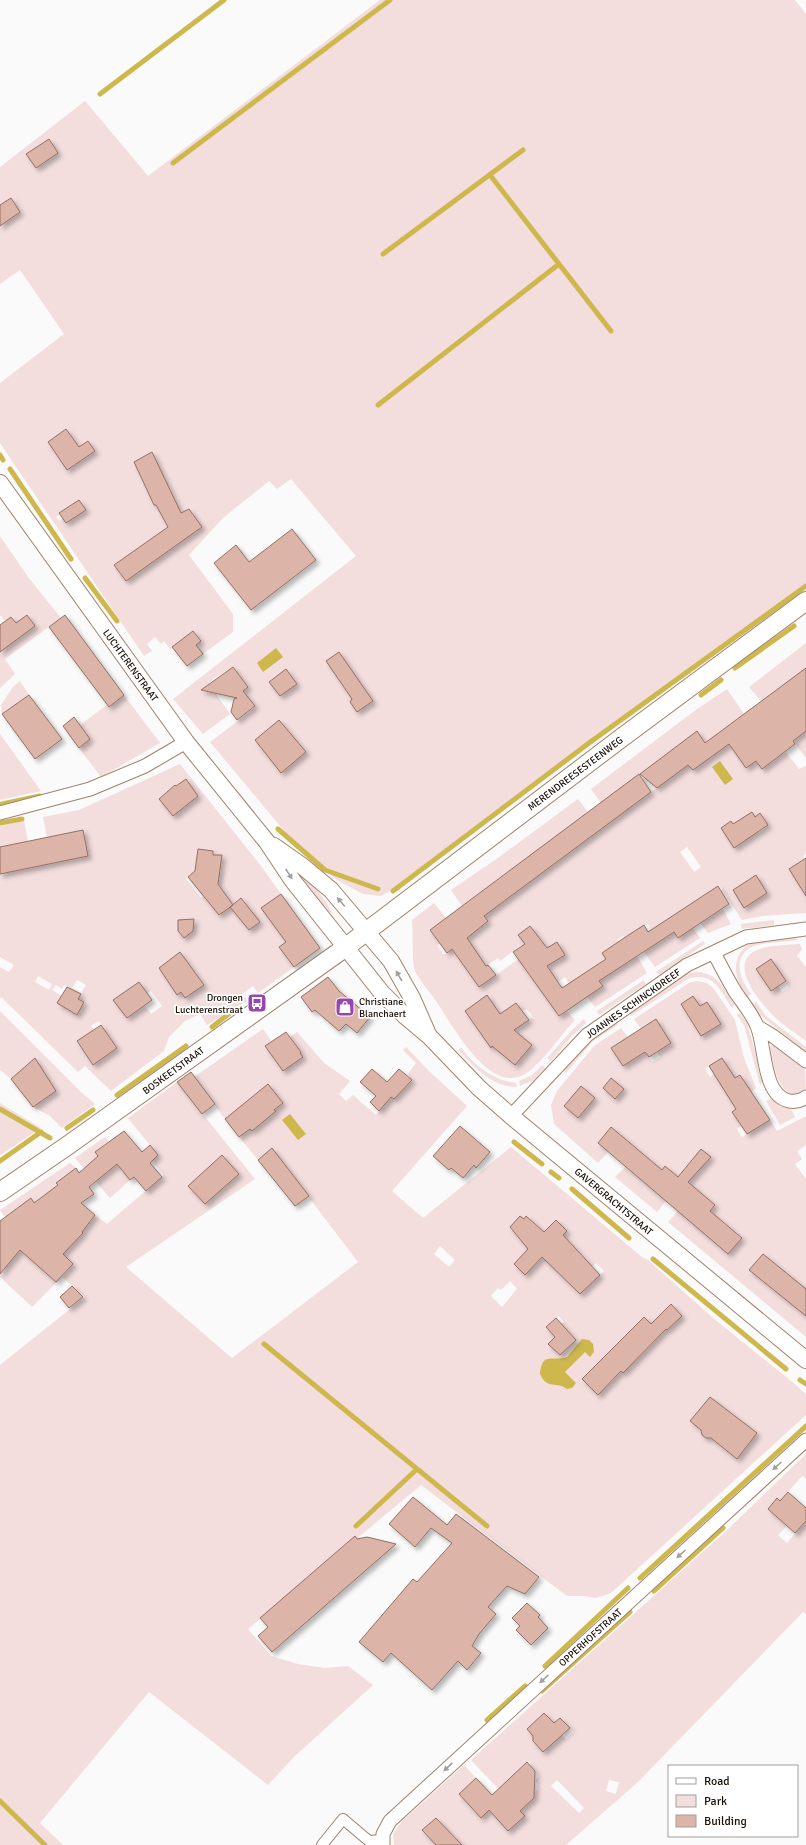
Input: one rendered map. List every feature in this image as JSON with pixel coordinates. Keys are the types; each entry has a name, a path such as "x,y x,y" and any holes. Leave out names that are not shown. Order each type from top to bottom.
{"main road":[{"name":"MERENDREESESTEENWEG","path":"346,947 620,739 806,602"},
{"name":"BOSKEETSTRAAT","path":"0,1192 346,947"}],"street":[{"name":"LUCHTERENSTRAAT","path":"0,483 186,742 268,842 293,881 346,947"},
{"path":"0,813 90,789 145,766 186,742"},
{"name":"LUCHTERENSTRAAT","path":"268,842 302,865 331,890 366,932"},
{"name":"JOANNES SCHINCKDREEF","path":"511,1116 587,1035 687,965 746,937 806,929"},
{"name":"GAVERGRACHTSTRAAT","path":"366,932 391,961 412,998 429,1036"},
{"name":"GAVERGRACHTSTRAAT","path":"346,947 382,993 404,1015 429,1036 479,1088 806,1360"},
{"path":"714,953 731,985 758,1026 766,1069 776,1092 783,1098 793,1102 802,1100 806,1097"},
{"path":"758,1026 806,1061"},
{"name":"OPPERHOFSTRAAT","path":"383,1843 386,1827 390,1821 806,1440"},
{"path":"322,1845 343,1819 369,1841 383,1843"}],"green space":[{"path":"380,0 795,0 806,14 806,584 400,885 381,896 363,894 337,880 296,845 210,742 255,708 243,691 248,687 233,667 213,679 209,684 230,714 203,734 173,699 356,556 291,479 277,489 269,481 223,518 189,555 233,614 233,632 203,654 196,645 201,641 193,631 172,647 171,650 164,641 161,644 155,637 147,644 152,651 144,656 0,443 0,383 64,334 20,270 0,284 0,167 85,101 148,176","holes":["66,429 79,447 88,441 95,451 67,470 48,442","152,452 181,513 189,509 202,527 126,581 114,565 168,527 156,505 154,505 134,462","79,500 86,510 66,523 63,518 59,521 56,517 60,514 59,513"]},
{"path":"0,536 28,577 61,618 5,659 15,674 0,688 0,651 22,631 12,617 5,621 0,615"},
{"path":"806,643 806,668 801,712 781,686 761,701 749,687"},
{"path":"20,681 29,695 2,714 1,705 13,687"},
{"path":"727,689 744,714 721,731 742,758 739,759 746,768 756,761 762,769 786,752 799,769 806,766 806,854 803,856 804,859 789,869 806,894 806,913 762,916 742,920 719,885 666,920 693,928 700,938 655,967 644,952 659,942 648,924 625,938 623,936 617,940 619,942 602,953 637,956 647,973 595,1007 587,997 603,986 591,969 569,984 565,977 544,991 559,1016 567,1011 575,1020 540,1061 525,1074 518,1077 506,1078 493,1072 470,1051 415,971 412,920 434,903 446,918 430,930 440,943 437,946 444,955 488,921 472,899 462,906 451,890 495,860 578,799 588,812 573,824 586,841 628,809 601,803 591,789 697,709","holes":["697,731 709,748 712,756 693,770 675,748","656,762 673,776 647,795 634,778","752,813 755,817 760,813 768,825 763,830 748,838","731,821 744,841 734,847 721,828","554,837 567,855 545,871 532,855","687,847 701,867 694,872 680,852","513,868 526,885 504,901 491,884","756,875 767,892 745,907 733,890","557,942 565,955 556,960 548,948","521,945 527,953 479,987 472,976 498,958 500,961","537,952 546,965 530,977 521,963","482,999 481,1033 465,1011","516,1003 523,1011 527,1009 533,1017 515,1029 504,1012","532,1045 515,1065 496,1049"]},
{"path":"124,695 160,743 101,777 79,748 90,739 80,725 107,705 109,706"},
{"path":"806,731 806,758 795,744 794,740"},
{"path":"0,734 41,791 0,800"},
{"path":"180,764 261,866 281,894 280,926 276,929 286,942 279,947 294,967 258,993 253,986 242,994 247,1001 207,1025 200,1014 185,1021 169,1037 164,1051 111,1091 85,1066 78,1072 1,997 0,999 0,967 9,972 14,965 0,957 0,874 88,856 83,830 47,837 43,817 79,810","holes":["186,779 198,796 173,816 159,799 175,785 176,786","198,849 213,851 213,855 221,856 218,884 233,905 241,898 260,922 249,930 230,907 219,915 204,896 201,898 186,879 195,871","193,919 193,931 184,938 178,931 178,920","180,952 204,985 185,998 176,985 172,987 159,968","38,976 52,984 49,990 35,982","77,980 86,985 81,993 72,988","139,982 147,993 151,991 162,1006 151,1014 145,1006 127,1018 114,1000","56,985 62,989 64,985 75,991 73,995 84,1002 77,1015 62,996 52,990","99,1021 117,1048 93,1065 77,1042 94,1030 91,1026"]},
{"path":"24,821 28,841 0,847 0,826"},
{"path":"301,877 304,877 309,881 317,890 333,914 323,908 300,880"},
{"path":"723,909 731,924 708,933 700,923"},
{"path":"774,920 774,925 742,929 741,924"},
{"path":"795,937 798,940 758,945 748,949 743,954 740,960 740,972 744,983 751,994 747,997 738,981 736,970 737,959 740,953 750,943 770,939"},
{"path":"703,941 705,944 659,975 656,972"},
{"path":"800,944 802,949 797,956 806,967 806,1041 781,1023 768,1010 752,989 745,972 745,964 748,957 755,951 770,946","holes":["771,959 789,987 782,992 778,986 771,991 756,970"]},
{"path":"696,972 710,975 720,983 735,1005 732,1008 719,989 710,980 697,977 688,979 631,1016 629,1013 681,978 690,973"},
{"path":"644,980 646,984 599,1015 597,1011"},
{"path":"696,981 707,983 714,989 735,1020 744,1058 756,1088 751,1092 740,1075 722,1087 736,1109 732,1112 741,1126 737,1129 742,1137 770,1120 777,1131 806,1116 806,1145 797,1151 802,1159 795,1164 806,1179 806,1290 793,1306 806,1316 806,1337 668,1222 678,1211 707,1215 715,1205 692,1185 652,1189 666,1201 657,1212 615,1177 625,1167 639,1178 652,1161 611,1127 598,1143 608,1152 598,1163 554,1124 551,1105 557,1091 594,1046 621,1028 628,1037 611,1048 623,1066 645,1052 652,1062 660,1057 657,1052 656,1019 641,1029 634,1019 689,983","holes":["693,996 700,1006 707,1002 721,1024 701,1036 681,1004","722,1058 727,1065 710,1077 705,1069","610,1078 624,1089 616,1099 603,1088","581,1087 594,1098 578,1118 564,1106","720,1219 742,1237 728,1253 706,1236","763,1254 789,1275 775,1291 750,1270"]},
{"path":"756,1002 766,1016 806,1047 806,1052 761,1016 752,1004"},
{"path":"0,1011 82,1093 95,1104 62,1128 50,1116 33,1107 56,1091 45,1073 11,1079 0,1070"},
{"path":"740,1013 747,1023 764,1082 760,1085 744,1025 737,1015"},
{"path":"584,1019 586,1023 572,1036 551,1061 547,1058 572,1030"},
{"path":"616,1021 618,1025 593,1041 566,1073 563,1070 586,1043"},
{"path":"263,1029 272,1042 266,1046 283,1071 303,1057 300,1053 301,1051 290,1037 297,1032 324,1063 350,1081 339,1094 346,1101 353,1095 376,1115 391,1097 394,1099 411,1080 408,1074 416,1063 403,1050 406,1047 429,1071 467,1106 392,1191 423,1218 511,1147 642,1257 648,1260 713,1318 806,1394 806,1415 611,1593 596,1598 567,1596 421,1485 248,1629 271,1656 298,1664 325,1668 348,1666 373,1685 294,1757 268,1785 149,1692 40,1823 63,1845 0,1845 0,1365 85,1297 62,1277 73,1264 56,1248 44,1216 31,1198 5,1217 0,1210 70,1163 76,1168 57,1183 86,1226 95,1215 107,1224 164,1175 152,1161 158,1155 128,1118 177,1082 255,1179 126,1267 232,1358 358,1262 272,1149 258,1160 239,1137 250,1129 252,1131 283,1103 269,1085 225,1119 194,1077","holes":["239,1174 205,1204 188,1186","520,1216 524,1219 526,1216 545,1233 556,1220 567,1231 525,1275 514,1264 523,1255 530,1251 510,1227","440,1246 455,1260 449,1267 434,1254","577,1250 592,1267 596,1263 604,1271 580,1294 556,1271","510,1281 517,1289 502,1307 491,1296 498,1288 501,1290","559,1316 564,1322 552,1333 546,1327","643,1317 660,1333 653,1343 623,1373 621,1371 598,1394 582,1379","565,1328 576,1340 560,1355 549,1343","710,1397 757,1433 737,1459 711,1438 706,1438 702,1435 701,1430 690,1421"]},
{"path":"773,1044 805,1070 806,1091 794,1096 783,1088 773,1061 770,1047"},
{"path":"461,1047 478,1066 485,1071 500,1079 516,1083 517,1087 499,1084 484,1075 458,1050"},
{"path":"542,1065 545,1068 534,1080 520,1086 519,1081 532,1075"},
{"path":"771,1098 780,1106 791,1109 795,1117 780,1125 766,1101"},
{"path":"0,1103 41,1128 0,1155"},
{"path":"105,1137 109,1141 95,1152 117,1164 130,1180 110,1198 75,1158"},
{"path":"17,1247 55,1281 62,1277 32,1307 0,1277 0,1248"},
{"path":"806,1454 806,1479 802,1476 780,1501 777,1499 768,1509 787,1526 778,1535 787,1543 806,1521 806,1614 803,1612 638,1782 566,1845 451,1845 457,1839 436,1818 422,1830 436,1845 394,1845 393,1834 402,1821 464,1765 476,1778 459,1794 481,1818 498,1801 508,1831 524,1816 471,1760 725,1532","holes":["544,1713 554,1723 560,1718 574,1732 566,1739 562,1735 543,1752 533,1741 533,1735 527,1729","528,1761 531,1764 530,1766 539,1776 535,1781 538,1784 537,1790 534,1793 534,1798 530,1801 505,1783","557,1780 584,1808 579,1813 551,1786","609,1780 619,1782 616,1794 606,1791"]}],"shaded area":[{"path":"276,648 283,657 263,672 257,663"},
{"path":"720,761 733,779 725,785 712,767"},
{"path":"290,1114 306,1134 298,1140 282,1120"},
{"path":"582,1339 589,1340 593,1344 594,1352 590,1357 585,1352 565,1372 576,1383 572,1388 567,1389 546,1382 540,1374 543,1362 549,1359 567,1357"}],"building":[{"path":"49,139 58,153 36,168 26,154"},
{"path":"11,198 20,212 0,226 0,205"},
{"path":"66,429 79,447 88,441 95,451 67,470 48,442"},
{"path":"152,452 181,513 189,509 202,527 126,581 114,565 168,527 156,505 154,505 134,462"},
{"path":"79,500 86,510 66,523 59,513"},
{"path":"292,529 316,560 251,610 214,563 236,545 249,562"},
{"path":"27,615 35,626 0,652 0,625 11,617 16,623"},
{"path":"65,615 124,695 109,707 49,627"},
{"path":"193,631 201,641 196,645 203,654 187,666 172,647"},
{"path":"339,652 373,701 357,712 350,702 352,699 326,661"},
{"path":"233,667 248,687 243,691 255,706 237,720 231,712 234,699 237,698 201,690"},
{"path":"806,668 806,731 793,741 795,744 762,769 756,761 746,768 729,744 693,770 688,765 657,788 640,774 697,731 705,743"},
{"path":"286,669 297,684 280,696 269,682"},
{"path":"29,695 62,739 35,759 2,714"},
{"path":"74,717 90,739 79,748 63,726"},
{"path":"279,720 306,752 281,773 255,740"},
{"path":"639,774 651,792 484,916 488,921 467,938 486,966 488,965 496,975 479,987 452,949 447,953 430,930"},
{"path":"186,779 198,796 173,816 159,799 175,785 176,786"},
{"path":"752,812 755,817 760,813 768,825 734,848 721,828 731,821 733,824"},
{"path":"83,830 88,856 0,874 0,847"},
{"path":"198,849 213,851 213,855 222,855 218,884 233,905 219,915 188,877 195,871"},
{"path":"806,858 806,896 789,869"},
{"path":"756,875 767,893 744,908 733,890"},
{"path":"718,886 729,904 678,938 674,932 599,981 603,986 559,1016 513,952 525,944 518,935 530,926 547,948 557,942 565,955 547,966 562,988 606,959 602,953 624,938 644,925 648,932"},
{"path":"281,894 320,948 294,967 279,947 286,942 261,908"},
{"path":"241,898 260,922 249,930 230,907"},
{"path":"194,919 193,931 184,938 178,931 178,920"},
{"path":"180,952 204,985 185,998 181,992 177,995 159,968"},
{"path":"771,959 786,981 771,991 756,969"},
{"path":"328,977 339,991 370,1017 357,1033 346,1024 339,1031 315,1010 312,1012 301,997"},
{"path":"139,982 152,1000 127,1018 113,1000"},
{"path":"67,987 81,994 78,999 84,1002 77,1015 57,1003"},
{"path":"487,995 500,1014 516,1003 529,1020 514,1030 532,1045 515,1065 492,1046 491,1048 465,1011"},
{"path":"693,996 700,1006 707,1002 721,1024 701,1036 681,1004"},
{"path":"656,1019 671,1043 649,1057 645,1052 623,1066 611,1048"},
{"path":"101,1025 117,1048 93,1065 77,1041"},
{"path":"286,1032 303,1057 283,1071 265,1046"},
{"path":"35,1058 56,1091 33,1107 11,1079"},
{"path":"722,1058 735,1078 740,1075 770,1120 747,1134 732,1112 736,1109 709,1066"},
{"path":"372,1069 387,1082 399,1069 412,1080 394,1099 391,1097 379,1111 370,1102 376,1096 360,1082"},
{"path":"191,1072 215,1104 202,1114 177,1082"},
{"path":"611,1078 624,1089 615,1099 603,1088"},
{"path":"268,1084 283,1103 274,1110 276,1111 252,1131 250,1129 239,1137 225,1119"},
{"path":"581,1086 595,1098 578,1118 564,1106"},
{"path":"460,1126 490,1152 476,1168 474,1165 463,1178 451,1168 449,1170 433,1156"},
{"path":"611,1127 662,1170 665,1166 678,1177 701,1149 711,1157 688,1182 715,1205 710,1211 742,1238 728,1254 598,1143"},
{"path":"124,1131 142,1152 150,1145 158,1155 150,1163 162,1177 146,1191 134,1177 130,1180 117,1164 89,1187 94,1194 81,1203 95,1215 82,1232 83,1233 63,1254 73,1264 56,1282 20,1250 0,1274 0,1221 31,1198 34,1203 58,1185 56,1183 76,1168 79,1173 98,1156 95,1152"},
{"path":"272,1148 309,1196 295,1206 258,1160"},
{"path":"222,1155 239,1174 205,1204 188,1186"},
{"path":"520,1216 524,1219 526,1216 544,1232 556,1220 567,1231 563,1235 600,1275 580,1294 542,1257 525,1275 514,1264 528,1249 510,1227"},
{"path":"763,1254 806,1289 806,1316 749,1270"},
{"path":"72,1286 83,1297 69,1308 60,1297"},
{"path":"671,1304 682,1316 667,1330 666,1329 623,1373 621,1371 598,1395 582,1379 644,1317 651,1324"},
{"path":"556,1318 576,1340 560,1355 548,1344 555,1337 546,1327"},
{"path":"710,1397 757,1433 737,1459 711,1438 706,1438 702,1435 701,1430 690,1421"},
{"path":"788,1492 806,1508 806,1521 795,1533 768,1509 777,1498 780,1501"},
{"path":"413,1497 447,1525 456,1514 539,1577 525,1594 507,1586 488,1607 496,1614 479,1634 472,1646 481,1653 467,1670 458,1661 432,1690 391,1653 383,1662 359,1642 413,1579 417,1582 452,1543 431,1528 415,1547 389,1524"},
{"path":"355,1536 357,1539 367,1537 396,1544 272,1652 258,1636 268,1627 260,1618"},
{"path":"527,1603 540,1615 538,1617 548,1628 531,1645 516,1630 520,1626 512,1618"},
{"path":"544,1713 554,1723 560,1718 570,1728 543,1752 533,1741 533,1736 527,1729"},
{"path":"527,1762 535,1771 534,1798 520,1811 525,1816 508,1831 489,1810 481,1818 459,1794 476,1778 492,1795"},
{"path":"436,1818 462,1845 436,1845 422,1830"}],"waterway":[{"path":"100,94 224,0"},
{"path":"173,163 390,0"},
{"path":"383,254 523,150"},
{"path":"490,175 611,331"},
{"path":"378,405 559,264"},
{"path":"0,455 3,460"},
{"path":"10,469 71,559"},
{"path":"85,578 117,621"},
{"path":"393,891 589,743 806,586"},
{"path":"735,668 794,626"},
{"path":"701,695 721,680"},
{"path":"2,804 40,796"},
{"path":"0,823 22,819"},
{"path":"278,829 325,870 378,889"},
{"path":"212,1027 235,1009"},
{"path":"117,1095 186,1046"},
{"path":"0,1109 50,1138"},
{"path":"67,1128 93,1110"},
{"path":"0,1161 41,1132"},
{"path":"514,1142 542,1164"},
{"path":"551,1172 559,1178"},
{"path":"572,1189 629,1238"},
{"path":"653,1259 786,1369"},
{"path":"264,1344 487,1526"},
{"path":"800,1380 806,1384"},
{"path":"640,1578 806,1426"},
{"path":"356,1526 417,1469"},
{"path":"654,1591 723,1528"},
{"path":"545,1666 628,1588"},
{"path":"542,1691 630,1612"},
{"path":"487,1720 525,1686"},
{"path":"0,1801 45,1845"}],"place":[{"name":"Drongen Luchterenstraat","path":"257,1003"},
{"name":"Christiane Blanchaert","path":"345,1007"}]}
